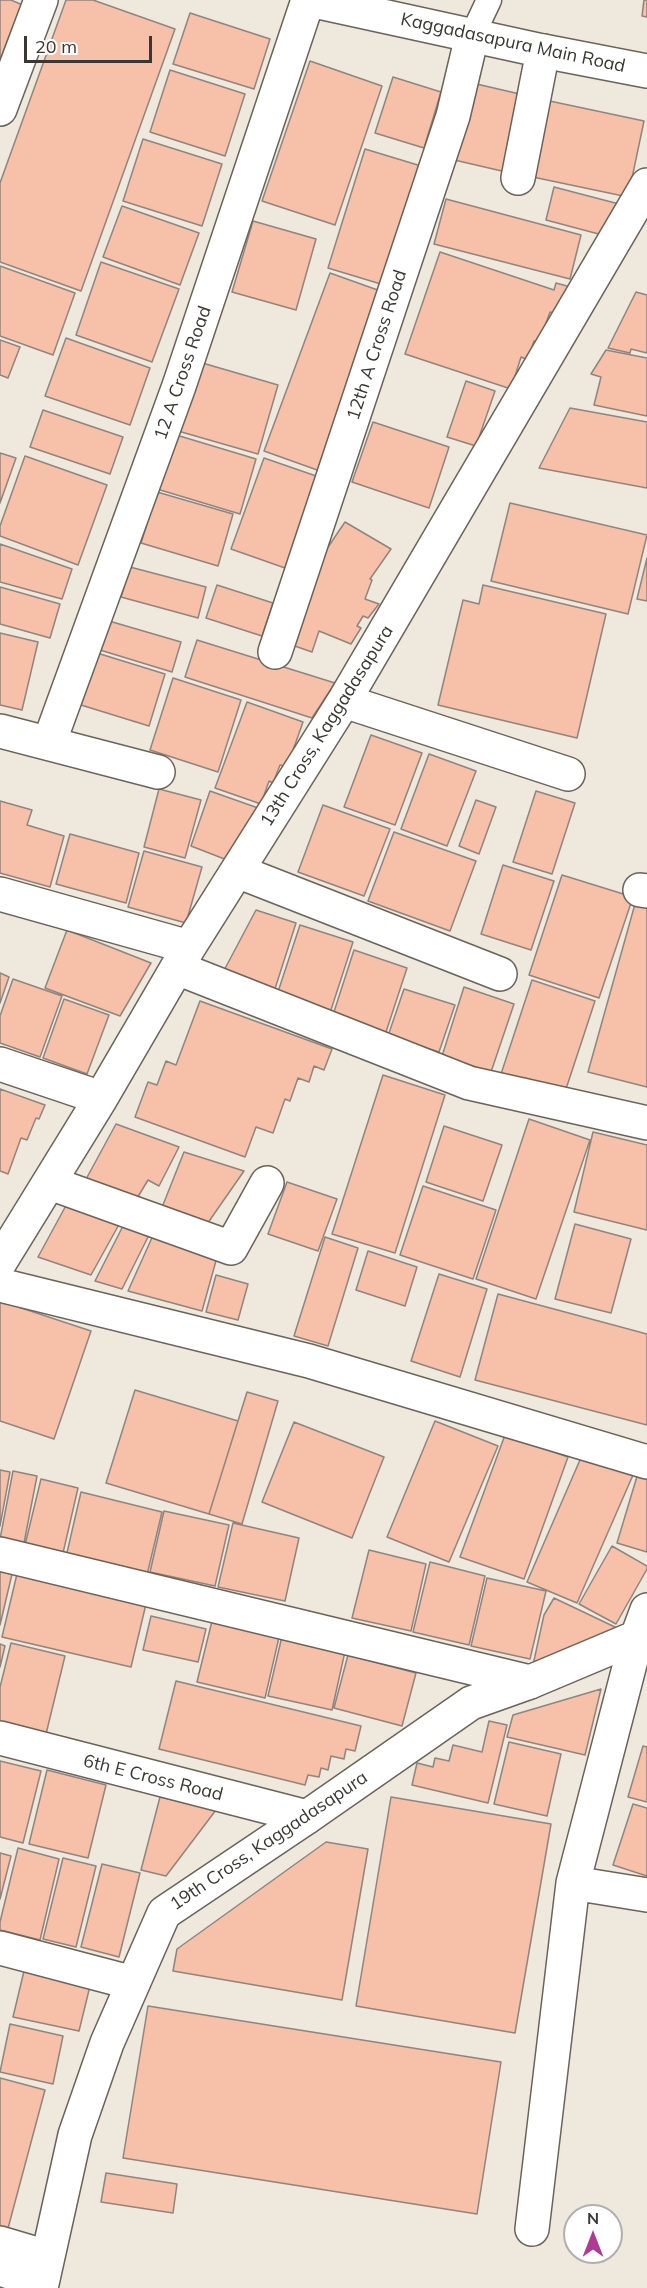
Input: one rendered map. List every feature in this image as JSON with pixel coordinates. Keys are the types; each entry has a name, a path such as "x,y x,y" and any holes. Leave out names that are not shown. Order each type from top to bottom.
{"street":[{"path":"0,109 41,0"},
{"name":"Kaggadasapura Main Road","path":"308,0 647,71"},
{"name":"12 A Cross Road","path":"49,743 179,386 308,0"},
{"name":"12th A Cross Road","path":"275,652 453,116 472,36"},
{"path":"518,178 543,51"},
{"name":"13th Cross, Kaggadasapura","path":"0,1262 50,1183 183,958 344,701 647,185"},
{"path":"344,701 568,774"},
{"path":"0,731 158,772"},
{"path":"237,871 500,974"},
{"path":"0,894 183,958 469,1083 647,1123"},
{"path":"0,1064 101,1098"},
{"path":"50,1183 231,1248 267,1183"},
{"path":"0,1285 309,1361 647,1462"},
{"path":"0,1554 530,1682"},
{"path":"532,2229 573,1883 644,1628"},
{"name":"19th Cross, Kaggadasapura","path":"44,2273 75,2135 107,2043 164,1913 471,1703 530,1682 644,1628"},
{"name":"6th E Cross Road","path":"0,1738 307,1817"},
{"path":"573,1883 647,1895"},
{"path":"0,1948 133,1983"},
{"path":"0,2243 44,2273"},
{"path":"0,2269 33,2280 32,2288"}],"lane":[{"path":"472,36 489,0"}],"building":[{"path":"0,0 11,0 25,6 0,64"},
{"path":"66,0 93,0 175,29 81,291 0,262 0,183"},
{"path":"644,0 647,0 647,17 642,16"},
{"path":"190,13 270,39 254,89 173,64"},
{"path":"310,61 382,86 335,225 262,201"},
{"path":"170,70 245,94 225,156 150,132"},
{"path":"393,77 441,92 424,148 375,133"},
{"path":"468,82 524,95 506,172 450,159"},
{"path":"545,100 644,121 628,197 528,176"},
{"path":"143,139 222,164 202,226 123,201"},
{"path":"365,149 421,166 384,285 328,268"},
{"path":"554,187 619,204 610,237 546,220"},
{"path":"446,199 581,235 570,279 434,244"},
{"path":"122,206 199,233 180,285 103,257"},
{"path":"253,221 316,239 296,310 232,292"},
{"path":"440,252 554,290 556,283 574,288 556,314 550,312 539,343 534,341 528,360 521,357 511,389 405,354"},
{"path":"101,262 179,289 152,362 76,335"},
{"path":"0,266 75,293 53,355 0,336"},
{"path":"330,273 386,293 320,471 264,451"},
{"path":"636,292 647,295 647,353 631,349 630,353 608,348"},
{"path":"66,338 150,368 130,425 45,396"},
{"path":"0,340 20,347 8,378 0,375"},
{"path":"606,350 647,358 647,416 594,405 601,377 591,374"},
{"path":"199,362 278,385 258,454 178,431"},
{"path":"466,381 495,391 476,446 447,437"},
{"path":"570,408 647,422 647,488 539,468"},
{"path":"43,410 123,437 110,474 30,447"},
{"path":"373,422 449,447 429,508 352,482"},
{"path":"173,434 256,459 240,514 157,489"},
{"path":"0,453 16,458 0,503"},
{"path":"25,456 107,485 78,565 0,536 0,526"},
{"path":"264,458 319,477 285,568 231,549"},
{"path":"157,492 233,514 218,566 141,543"},
{"path":"510,503 647,535 628,614 491,581"},
{"path":"345,522 391,549 370,579 372,580 365,599 379,604 368,618 363,616 357,626 361,628 351,644 319,631 312,652 289,644 320,559"},
{"path":"0,544 72,569 62,599 0,582"},
{"path":"647,558 647,601 637,599"},
{"path":"130,567 206,587 198,618 121,597"},
{"path":"217,585 273,603 262,636 206,618"},
{"path":"483,585 606,614 577,738 438,705 463,600 479,604"},
{"path":"0,587 60,604 50,638 0,624"},
{"path":"109,621 181,642 172,672 100,650"},
{"path":"0,633 38,642 22,710 0,705"},
{"path":"197,640 335,683 312,718 185,677"},
{"path":"97,653 165,674 149,726 81,705"},
{"path":"173,678 241,700 218,772 150,750"},
{"path":"247,702 303,722 287,767 280,765 273,783 269,781 261,804 215,788"},
{"path":"371,735 422,753 395,825 344,807"},
{"path":"429,754 476,771 447,846 401,829"},
{"path":"159,789 201,800 185,858 144,847"},
{"path":"210,791 258,808 227,860 191,846"},
{"path":"536,791 575,803 552,874 513,862"},
{"path":"476,800 496,807 479,854 459,846"},
{"path":"0,801 32,810 27,825 64,836 50,887 0,873"},
{"path":"323,805 390,829 364,896 298,872"},
{"path":"394,832 476,861 450,931 368,901"},
{"path":"70,834 139,853 126,903 56,884"},
{"path":"144,851 202,867 186,923 128,907"},
{"path":"503,865 554,881 531,950 481,934"},
{"path":"562,875 633,897 599,998 529,975"},
{"path":"635,904 647,907 647,1087 588,1072"},
{"path":"256,910 296,923 273,995 220,978"},
{"path":"300,925 353,942 329,1016 276,998"},
{"path":"67,930 151,963 120,1016 45,988"},
{"path":"354,950 407,968 385,1035 332,1018"},
{"path":"0,973 9,977 0,1003"},
{"path":"13,979 62,996 40,1057 0,1043 0,1016"},
{"path":"532,980 595,1001 564,1095 501,1074"},
{"path":"464,987 514,1004 491,1072 442,1056"},
{"path":"404,989 455,1005 439,1052 388,1036"},
{"path":"64,999 109,1015 87,1074 43,1058"},
{"path":"200,1001 332,1049 324,1070 314,1066 309,1082 298,1078 290,1101 285,1099 273,1133 256,1127 245,1157 135,1117 148,1082 157,1085 166,1061 176,1065"},
{"path":"383,1075 445,1095 395,1253 332,1234"},
{"path":"0,1089 45,1105 39,1119 36,1118 27,1140 21,1138 8,1174 0,1171"},
{"path":"529,1119 590,1140 536,1299 476,1279"},
{"path":"116,1124 179,1147 159,1186 148,1180 136,1200 85,1181"},
{"path":"444,1126 502,1145 483,1201 426,1182"},
{"path":"593,1132 647,1145 647,1230 574,1212"},
{"path":"184,1152 244,1171 205,1227 161,1210"},
{"path":"287,1182 337,1199 318,1251 268,1234"},
{"path":"423,1186 496,1210 473,1279 400,1255"},
{"path":"69,1200 122,1219 91,1275 38,1257"},
{"path":"126,1220 153,1227 122,1289 95,1281"},
{"path":"575,1224 631,1239 611,1313 555,1299"},
{"path":"155,1231 219,1250 202,1311 128,1291"},
{"path":"325,1237 358,1248 328,1346 294,1336"},
{"path":"368,1251 417,1267 405,1306 356,1290"},
{"path":"439,1274 487,1289 460,1377 411,1361"},
{"path":"216,1275 248,1284 238,1320 206,1312"},
{"path":"498,1294 647,1334 647,1425 475,1380"},
{"path":"0,1301 91,1331 54,1439 0,1421"},
{"path":"135,1390 238,1421 209,1514 106,1483"},
{"path":"247,1392 278,1401 242,1524 209,1514"},
{"path":"435,1421 498,1446 449,1562 387,1537"},
{"path":"294,1422 384,1457 352,1538 262,1502"},
{"path":"505,1435 568,1457 524,1579 460,1557"},
{"path":"583,1453 633,1475 577,1603 527,1582"},
{"path":"0,1470 10,1472 0,1526"},
{"path":"13,1471 37,1476 24,1543 0,1539"},
{"path":"638,1473 647,1476 647,1552 617,1543"},
{"path":"41,1479 78,1488 63,1553 25,1545"},
{"path":"81,1492 162,1512 147,1575 66,1557"},
{"path":"164,1511 229,1525 215,1586 150,1572"},
{"path":"233,1523 299,1538 285,1601 218,1587"},
{"path":"612,1546 647,1566 616,1624 579,1604"},
{"path":"369,1550 426,1564 411,1631 352,1618"},
{"path":"430,1562 485,1576 469,1645 413,1632"},
{"path":"0,1571 12,1574 0,1625"},
{"path":"17,1574 146,1604 131,1667 2,1637"},
{"path":"487,1578 546,1591 530,1659 471,1646"},
{"path":"554,1598 617,1628 533,1665 544,1615"},
{"path":"151,1616 206,1629 198,1662 143,1650"},
{"path":"213,1617 280,1633 265,1698 197,1682"},
{"path":"283,1632 346,1647 332,1710 268,1696"},
{"path":"11,1643 65,1656 46,1734 0,1722 0,1687"},
{"path":"0,1644 5,1646 0,1667"},
{"path":"348,1655 416,1673 402,1726 334,1708"},
{"path":"176,1681 361,1726 355,1751 346,1749 344,1759 331,1756 328,1770 321,1768 319,1777 308,1775 305,1785 159,1749"},
{"path":"601,1689 585,1755 507,1737 513,1715"},
{"path":"489,1721 507,1725 488,1803 412,1785 417,1763 433,1767 435,1758 449,1761 453,1745 482,1752"},
{"path":"509,1742 561,1754 547,1816 494,1804"},
{"path":"643,1746 647,1747 647,1802 628,1797"},
{"path":"0,1761 41,1771 23,1843 0,1837"},
{"path":"47,1770 106,1785 88,1858 29,1844"},
{"path":"160,1797 216,1810 166,1876 141,1870"},
{"path":"391,1797 551,1824 515,2033 356,2006"},
{"path":"633,1804 647,1808 647,1876 613,1865"},
{"path":"326,1842 368,1849 342,2000 173,1971 177,1949"},
{"path":"18,1848 59,1859 40,1940 0,1930"},
{"path":"0,1853 11,1856 0,1899"},
{"path":"63,1858 96,1866 76,1947 43,1939"},
{"path":"102,1864 140,1873 119,1957 81,1947"},
{"path":"24,1971 90,1986 79,2031 13,2017"},
{"path":"148,2006 501,2062 477,2214 123,2158"},
{"path":"10,2024 63,2036 53,2084 0,2072"},
{"path":"0,2078 45,2090 7,2232 0,2230"},
{"path":"106,2173 177,2184 173,2213 101,2202"}]}
